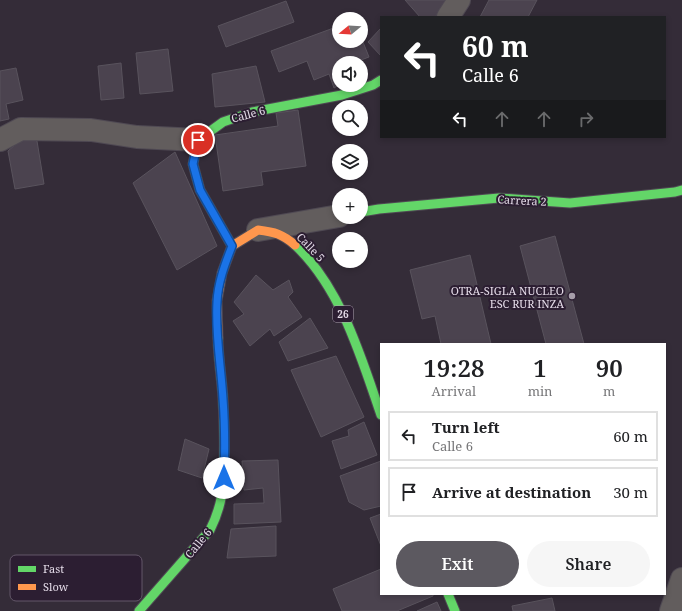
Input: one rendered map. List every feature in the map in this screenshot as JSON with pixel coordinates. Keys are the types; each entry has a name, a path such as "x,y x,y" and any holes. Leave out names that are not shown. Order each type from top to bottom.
{"main road":[{"name":"Calle 6","path":"198,140 223,122 244,114 342,95 373,85 380,81"},
{"path":"198,140 193,164 200,190 232,246 267,231"},
{"name":"Carrera 2","path":"368,211 499,198 570,203 682,190"},
{"name":"Calle 5","path":"267,231 292,242 306,256 322,276 339,306 353,336 380,412"},
{"name":"Calle 6","path":"139,611 210,530 221,502 224,478 225,441 218,344 217,301 222,273 232,246"},
{"path":"448,595 455,611"}],"street":[{"path":"449,16 459,0"},
{"path":"0,140 21,129 91,130 137,137 198,140"},
{"path":"267,231 332,217"},
{"path":"671,611 682,579"}],"building":[{"path":"405,0 449,0 436,16 419,16"},
{"path":"489,0 537,0 529,16 481,16"},
{"path":"286,1 294,22 226,47 218,26"},
{"path":"332,29 332,48 365,48 369,57 332,56 332,82 329,74 314,80 307,61 279,72 271,51"},
{"path":"380,29 380,55 368,42"},
{"path":"168,49 173,91 140,94 136,53"},
{"path":"121,63 124,98 101,100 98,66"},
{"path":"256,66 265,102 215,107 212,74"},
{"path":"16,68 23,100 6,104 9,119 0,121 0,71"},
{"path":"298,110 306,166 261,172 263,185 223,191 215,135 278,126 276,113"},
{"path":"24,137 37,141 44,184 15,189 8,151"},
{"path":"175,152 217,246 177,270 133,183"},
{"path":"555,236 584,343 546,343 520,246"},
{"path":"470,255 491,343 441,343 435,316 422,319 410,270"},
{"path":"256,275 273,290 289,280 293,292 288,297 302,317 274,336 270,329 250,346 233,321 244,314 234,302"},
{"path":"310,318 328,348 288,361 279,342"},
{"path":"336,356 364,417 321,437 291,370"},
{"path":"364,422 377,455 341,469 332,441 349,436 348,430"},
{"path":"185,439 209,449 202,478 178,470"},
{"path":"278,460 281,522 234,524 234,504 264,503 263,488 244,490 242,461"},
{"path":"380,461 380,506 364,510 349,502 340,476"},
{"path":"380,514 380,543 370,518"},
{"path":"276,526 276,556 227,558 231,529"},
{"path":"380,569 380,595 433,596 397,611 342,611 333,589"},
{"path":"552,598 555,611 513,611 512,606"},
{"path":"437,602 441,611 417,611"}],"traffic: fast":[{"path":"232,246 200,190 193,164 198,140 223,122 252,112 342,95 373,85 380,81"},
{"path":"368,211 499,198 570,203 682,190"},
{"path":"295,245 311,262 337,302 348,324 366,370 380,412"},
{"path":"139,611 210,530 220,504 224,479 224,438 223,399 218,338"},
{"path":"448,595 455,611"}],"traffic: slow":[{"path":"218,338 217,301 222,273 232,246 258,230 278,234 295,245"}],"place":[{"name":"OTRA-SIGLA NUCLEO ESC RUR INZA","path":"572,296"}],"route":[{"path":"198,140 193,164 200,190 232,246 222,273 217,301 218,344 225,441 224,478"}]}
